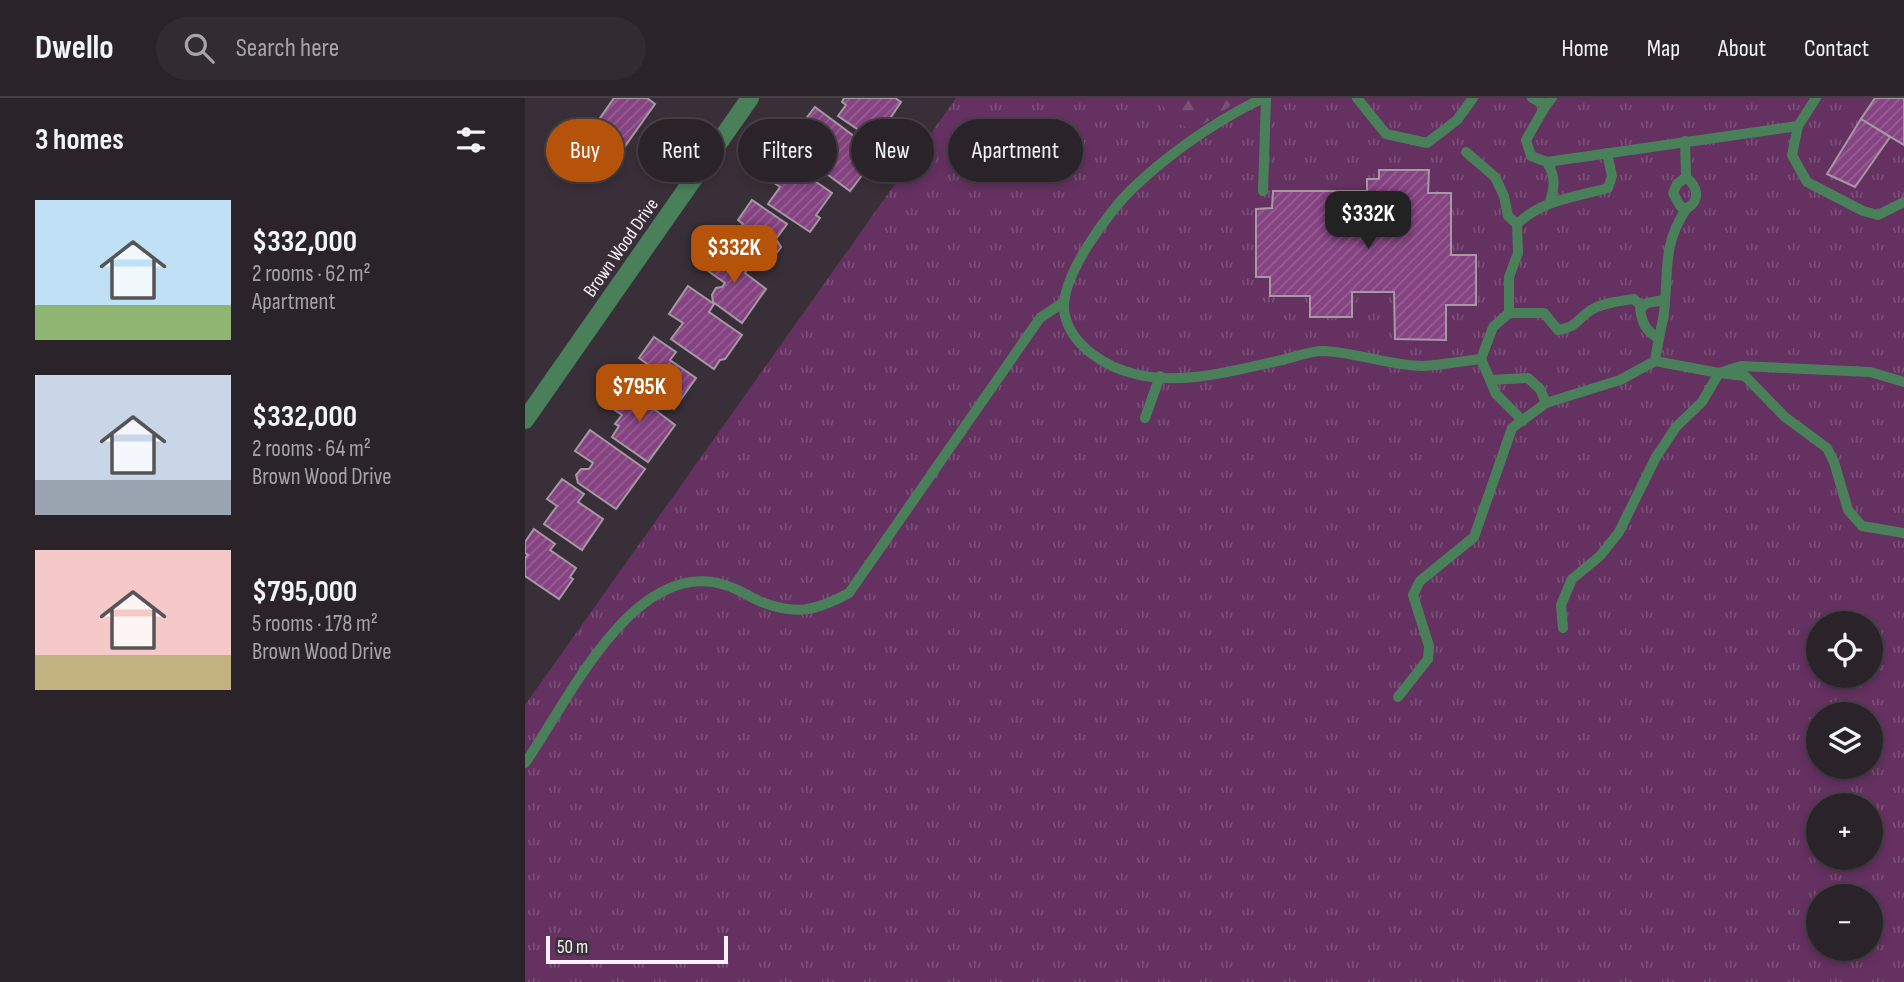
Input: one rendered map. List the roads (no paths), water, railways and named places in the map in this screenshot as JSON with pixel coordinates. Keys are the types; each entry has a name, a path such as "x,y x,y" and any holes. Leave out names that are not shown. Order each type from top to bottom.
{"street":[{"name":"Brown Wood Drive","path":"525,420 750,98"}],"lane":[{"path":"1263,191 1265,98 1201,133 1131,189 1088,246 1068,282 1064,315 1076,338 1091,353 1111,366 1137,374 1160,376 1206,376 1322,351 1422,366 1481,359"},
{"path":"1357,98 1386,134 1427,143 1457,120 1473,98"},
{"path":"1532,98 1549,102 1526,140 1531,156 1547,162 1798,126"},
{"path":"1816,98 1798,126 1792,155 1807,182 1863,211 1878,215 1904,202"},
{"path":"1655,361 1663,318 1668,247 1677,224 1686,209 1693,205 1697,194 1694,184 1686,177 1685,141"},
{"path":"1466,152 1496,177 1508,216 1517,224 1518,253 1509,277 1509,313"},
{"path":"1517,224 1531,211 1608,188 1612,176 1608,153"},
{"path":"1547,162 1553,173 1555,187 1549,204"},
{"path":"1686,177 1677,184 1673,193 1680,206 1686,209"},
{"path":"1523,421 1496,394 1481,359 1493,327 1509,313 1543,313 1558,330 1571,328 1588,311 1599,307 1634,299 1643,307"},
{"path":"1658,338 1648,332 1641,319 1640,309 1647,303 1664,300"},
{"path":"525,763 594,654 627,617 662,592 693,581 725,584 760,601 791,611 823,607 849,593 1040,318 1064,302"},
{"path":"1398,697 1428,659 1429,646 1413,595 1420,581 1474,537 1512,428 1546,403 1620,380 1655,361 1745,376 1785,416 1827,447 1848,510 1862,526 1904,533"},
{"path":"1563,628 1561,605 1571,579 1599,556 1619,532 1655,457 1676,426 1702,402 1719,373 1741,366 1831,370 1870,372 1904,382"},
{"path":"1145,418 1160,376"},
{"path":"1490,380 1528,378 1540,390 1546,403"}]}
